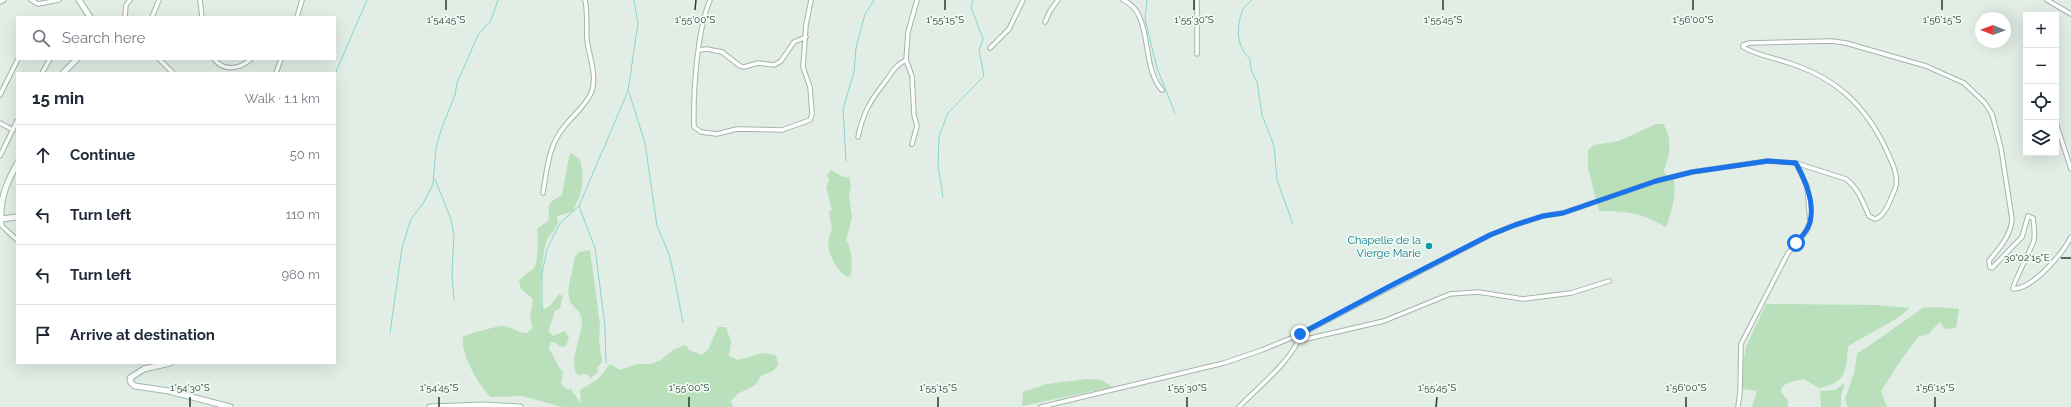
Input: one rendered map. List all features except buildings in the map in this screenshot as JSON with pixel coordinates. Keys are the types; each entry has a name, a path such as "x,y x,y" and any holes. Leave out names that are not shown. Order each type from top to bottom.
{"main road":[{"path":"79,0 89,16"},
{"path":"64,72 76,60"},
{"path":"16,168 2,197 1,218 16,217"},
{"path":"166,364 144,369 130,378 131,383 135,386 169,391 230,407"},
{"path":"430,407 484,405 520,407"}],"street":[{"path":"0,2 4,0"},
{"path":"31,0 38,4 59,0"},
{"path":"125,16 126,5 130,0"},
{"path":"152,16 159,0"},
{"path":"200,0 202,16"},
{"path":"297,16 302,0"},
{"path":"543,193 548,157 553,145 564,126 579,110 592,91 593,70 588,50 585,0"},
{"path":"710,0 704,14 699,50 694,129 701,132 717,134 737,129 782,130 804,123 812,117 810,87 803,67 806,25 811,0"},
{"path":"912,144 917,126 914,115 912,76 906,60 908,32 917,0"},
{"path":"990,48 1009,29 1023,0"},
{"path":"1045,22 1050,11 1058,0"},
{"path":"1123,0 1131,4 1137,14 1146,39 1150,68 1162,90"},
{"path":"1196,54 1197,0"},
{"path":"2047,0 2071,14"},
{"path":"699,50 722,52 740,66 758,63 774,65 781,61 794,42 806,37"},
{"path":"1041,407 1224,363 1262,350 1300,334 1490,235 1543,216 1563,213 1656,181 1692,172 1768,161 1796,163 1846,179 1852,183 1872,218 1881,216 1896,186 1896,173 1876,129 1846,93 1824,77 1800,66 1745,48 1743,45 1746,44 1830,41 1846,43 1926,66 1964,83 1985,103 1992,114 2001,148 2012,219 2010,230 2003,243 1989,261 1990,267 1992,268 2022,237 2028,216 2033,218 2034,241 2013,284 2013,289 2023,286 2048,268 2061,255 2071,237"},
{"path":"0,95 18,60"},
{"path":"43,72 49,60"},
{"path":"160,60 172,72"},
{"path":"215,60 224,68 229,68 244,64 250,60"},
{"path":"276,72 281,60"},
{"path":"858,137 863,117 871,100 896,66 906,60"},
{"path":"0,123 13,130"},
{"path":"0,156 16,123"},
{"path":"2059,132 2071,169"},
{"path":"1738,407 1740,393 1741,344 1788,253 1806,232 1810,222 1807,186 1796,163"},
{"path":"1,218 2,226 16,239"},
{"path":"1298,341 1384,321 1450,294 1478,292 1523,299 1571,293 1609,281"},
{"path":"1239,407 1287,358 1298,341 1300,334"}],"green space":[{"path":"1656,124 1663,124 1668,135 1670,147 1664,170 1665,174 1674,180 1673,204 1666,227 1641,216 1626,212 1599,211 1588,168 1588,150 1594,145 1619,141"},
{"path":"571,153 580,159 582,166 582,187 572,212 557,216 557,226 548,238 544,251 541,281 541,305 544,309 550,306 559,294 563,296 560,308 554,312 549,332 553,336 565,331 569,338 566,346 561,347 554,342 550,343 549,349 563,372 561,384 568,390 571,389 581,404 580,390 598,379 610,364 620,370 637,364 651,364 661,360 674,349 686,345 689,350 702,355 708,350 718,327 726,327 731,342 729,356 738,360 763,353 776,355 778,365 773,371 761,376 755,385 737,394 731,401 733,407 562,407 522,396 491,397 481,385 471,369 464,352 463,337 499,326 505,326 527,333 533,328 530,319 533,299 521,289 519,281 535,266 538,250 537,229 549,220 549,207 551,202 562,195"},
{"path":"831,170 843,177 849,177 851,186 849,196 852,217 846,241 850,248 852,267 851,275 847,277 834,262 829,249 828,242 832,230 829,212 832,209 826,189 829,180 827,175"},
{"path":"590,250 600,325 599,341 602,362 597,368 598,372 591,378 586,374 578,375 575,370 574,358 582,318 570,302 568,294 574,258 579,252"},
{"path":"1766,304 1876,305 1910,308 1896,319 1848,346 1845,369 1840,379 1835,383 1819,388 1804,379 1793,381 1783,386 1781,392 1788,400 1788,407 1752,407 1757,391 1743,389 1743,364 1746,347"},
{"path":"1939,307 1959,309 1956,328 1945,329 1940,322 1928,334 1918,337 1881,391 1887,407 1848,407 1845,399 1854,373 1857,354 1923,308"},
{"path":"1087,379 1101,380 1113,387 1022,406 1023,392 1047,384"},
{"path":"1845,383 1841,395 1841,407 1821,407 1820,391 1835,390"}],"waterway":[{"path":"336,72 367,0"},
{"path":"390,333 402,248 411,219 424,202 433,184 436,148 441,130 455,95 457,83 478,35 491,20 498,0"},
{"path":"606,363 605,326 595,248 579,206 628,91 638,23 634,0"},
{"path":"846,161 843,109 854,72 856,48 865,14 874,0"},
{"path":"943,197 938,165 939,136 948,113 984,76 979,50 983,39 971,7 973,0"},
{"path":"1147,0 1145,19 1157,68 1175,113"},
{"path":"1252,0 1243,9 1238,29 1240,42 1245,54 1250,59 1251,70 1257,82 1262,115 1274,146 1277,180 1293,224"},
{"path":"629,92 645,143 657,226 669,254 683,322"},
{"path":"435,179 451,219 454,236 452,273 454,300"},
{"path":"542,311 542,274 547,249 560,223 579,206"}],"place":[{"name":"Chapelle de la Vierge Marie","path":"1429,246"}],"route":[{"path":"1300,334 1490,235 1543,216 1563,213 1656,181 1692,172 1768,161 1796,163 1807,186 1810,202 1810,222 1806,232 1796,243"}]}
